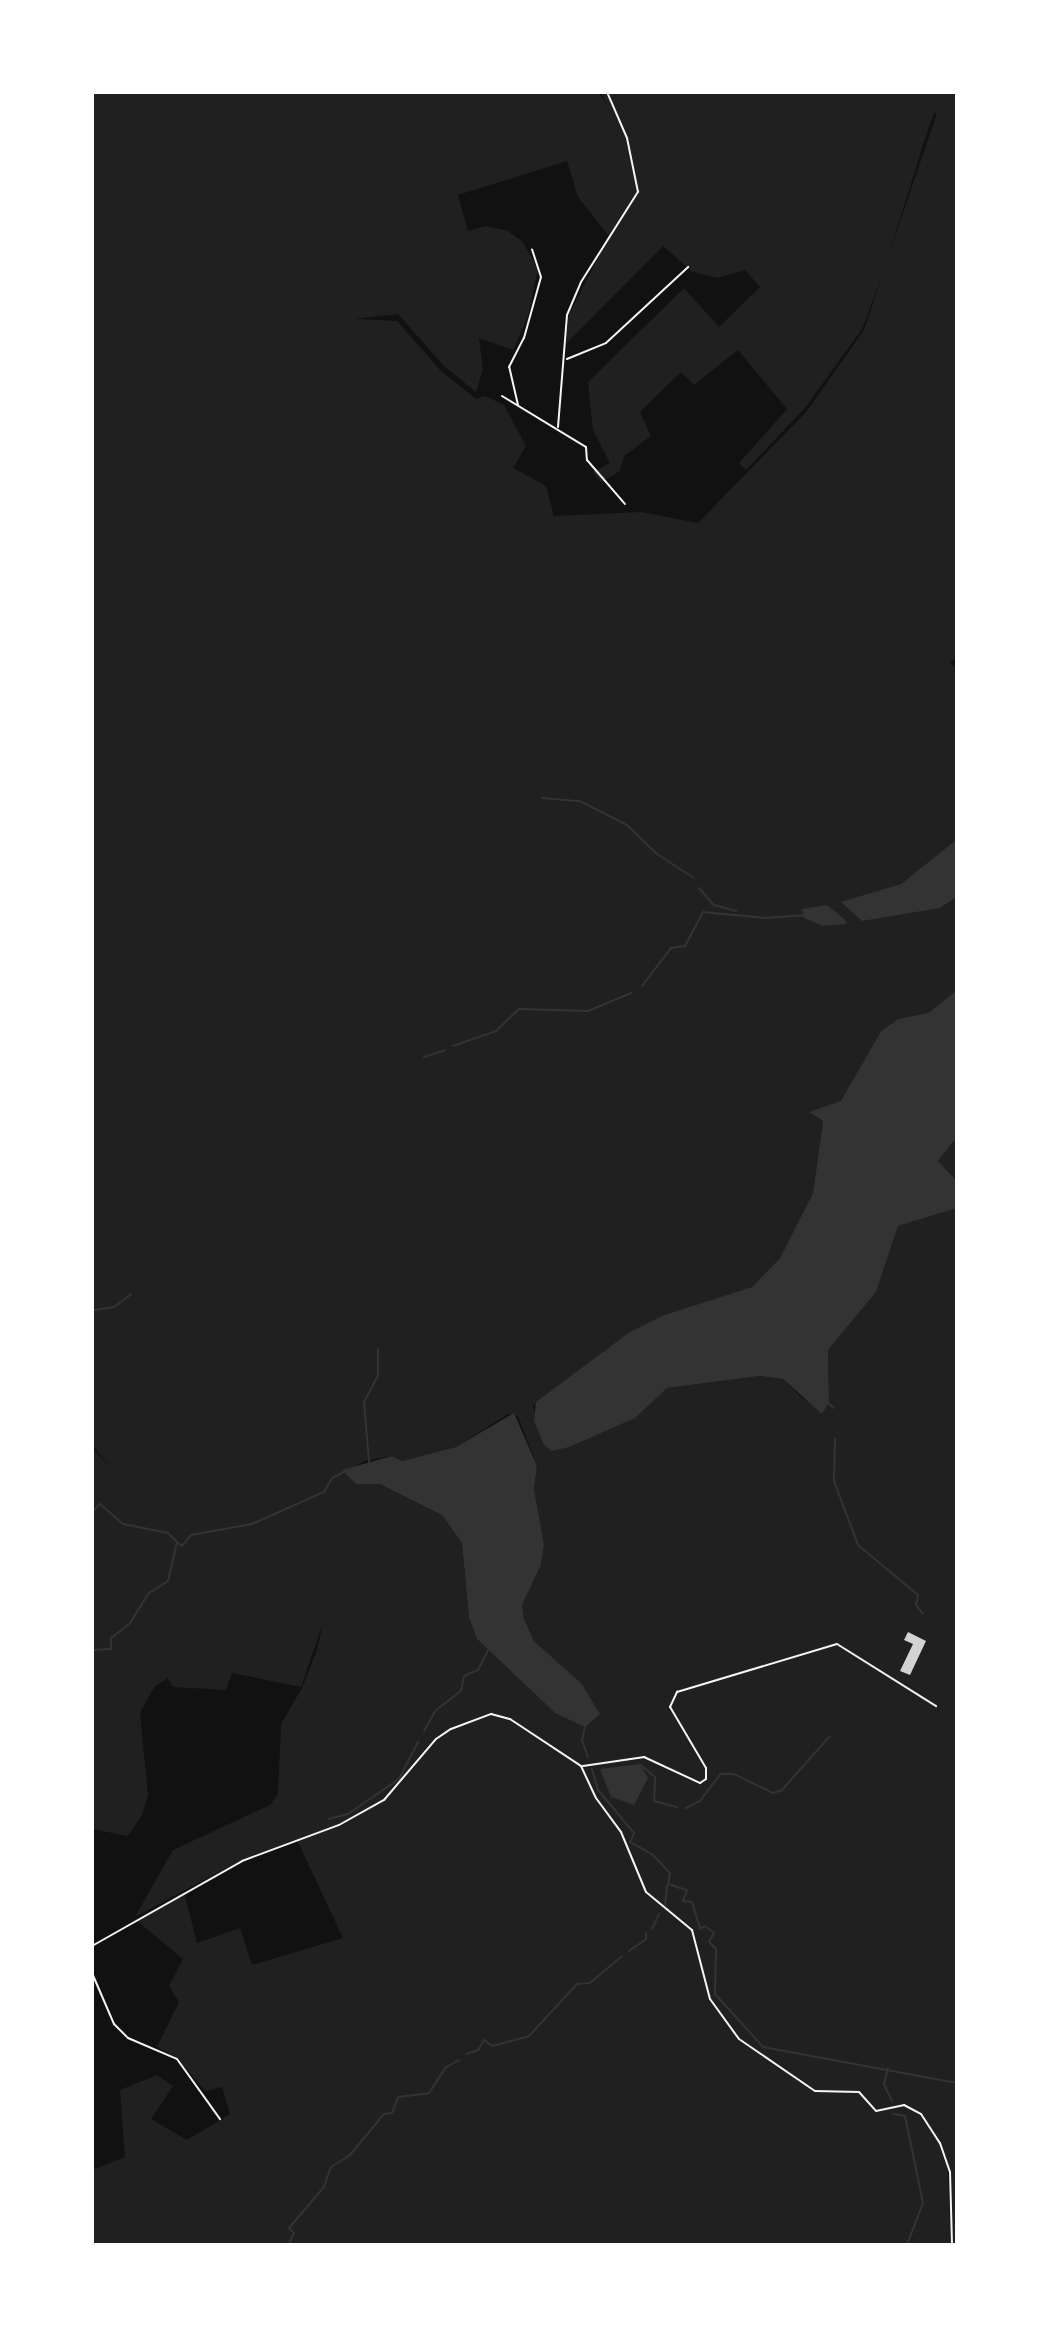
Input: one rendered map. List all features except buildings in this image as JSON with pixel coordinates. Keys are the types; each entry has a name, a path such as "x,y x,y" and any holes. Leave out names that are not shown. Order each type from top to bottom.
{"street":[{"path":"558,427 565,359 563,332 581,282 638,192 627,138 607,92"},
{"path":"518,406 509,367 524,338 541,277 532,249"},
{"path":"565,359 606,343 688,267"},
{"path":"502,396 558,427 586,447 587,460 625,504"},
{"path":"581,1766 644,1757 700,1783 706,1779 706,1768 670,1707 677,1692 837,1644 936,1706"},
{"path":"92,1946 242,1861 339,1825 384,1800 436,1739 451,1729 491,1714 510,1719 581,1766 596,1798 621,1832 646,1892 692,1930 710,1999 739,2039 815,2091 859,2092 876,2111 904,2105 921,2114 940,2143 950,2172 952,2245"},
{"path":"92,1973 114,2024 128,2038 177,2059 220,2119"}],"shaded area":[{"path":"92,92 598,92 607,105 601,92 957,92 957,659 949,662 957,669 957,839 901,884 842,903 940,908 957,897 957,990 928,1013 898,1019 881,1031 841,1102 810,1113 823,1121 813,1193 780,1258 752,1287 664,1315 533,1406 544,1445 634,1418 667,1388 760,1376 783,1379 804,1400 829,1402 828,1350 876,1292 898,1226 957,1208 957,2245 951,2242 951,2173 941,2142 918,2113 939,2143 948,2172 951,2245 92,2245 92,2170 125,2157 120,2090 157,2075 173,2086 151,2119 187,2140 230,2114 222,2087 205,2091 177,2058 157,2047 179,2002 169,1986 183,1959 136,1920 184,1892 197,1943 240,1928 252,1965 343,1938 297,1840 241,1860 135,1917 173,1850 270,1805 278,1794 281,1724 302,1688 317,1650 323,1623 301,1687 232,1673 226,1690 173,1687 168,1678 155,1686 140,1713 148,1795 142,1815 128,1836 92,1829 92,1448 112,1469 92,1445","holes":["934,113 937,113 888,257 923,145","567,161 578,197 609,236 569,315 566,344 663,246 693,272 718,278 745,270 760,287 719,327 684,288 588,382 593,430 610,463 593,472 601,482 620,471 624,456 651,436 640,412 681,372 694,385 738,350 787,409 739,463 746,470 805,408 862,329 882,277 864,330 807,411 698,523 641,512 554,516 546,486 513,468 526,446 504,405 485,396 476,399 440,370 397,321 355,319 398,314 444,366 476,392 483,369 479,338 513,350 528,316 538,269 522,241 508,231 486,226 468,231 458,195","508,1414 518,1416 537,1466 534,1489 544,1544 541,1565 522,1605 524,1619 534,1641 581,1683 555,1713 477,1639 469,1618 462,1542 442,1515 380,1484 356,1484 345,1471 365,1461 392,1456 402,1461 456,1447"]},
{"path":"957,839 957,897 940,908 862,921 841,902 901,884"},
{"path":"827,905 847,924 823,926 804,918 802,909"},
{"path":"957,990 957,1137 938,1161 957,1181 957,1208 898,1226 876,1292 828,1350 829,1402 822,1414 783,1379 760,1376 667,1388 635,1418 569,1447 551,1451 544,1445 534,1421 536,1402 630,1332 664,1315 752,1287 780,1258 813,1193 823,1121 809,1112 841,1101 881,1031 898,1019 928,1013"},
{"path":"957,1137 957,1181 938,1161"},
{"path":"514,1413 537,1466 534,1489 544,1544 541,1565 522,1605 524,1619 534,1641 581,1683 600,1714 585,1727 555,1713 477,1639 469,1618 462,1543 442,1515 380,1484 356,1484 342,1470 392,1456 402,1461 456,1447"},
{"path":"640,1764 648,1778 634,1805 611,1797 600,1769"}],"waterway":[{"path":"542,798 580,801 627,825 657,854 694,878"},
{"path":"699,888 714,905 736,911"},
{"path":"642,986 671,948 685,946 703,912 765,918 804,915"},
{"path":"453,1046 496,1031 519,1009 588,1011 631,993"},
{"path":"424,1057 445,1050"},
{"path":"95,1310 114,1307 131,1294"},
{"path":"369,1462 364,1402 378,1376 378,1349"},
{"path":"827,1402 834,1408"},
{"path":"835,1439 834,1481 858,1545 918,1595 916,1605 923,1614"},
{"path":"92,1650 111,1649 111,1638 130,1623 149,1593 168,1581 177,1542 182,1546 191,1535 252,1524 324,1492 332,1478 346,1471"},
{"path":"92,1512 100,1504 123,1524 168,1533 177,1542"},
{"path":"424,1731 435,1711 461,1691 464,1676 478,1670 488,1650"},
{"path":"585,1727 582,1740 588,1757"},
{"path":"686,1808 700,1801 720,1774 734,1774 773,1793 782,1790 830,1736"},
{"path":"329,1819 348,1814 399,1779 418,1742"},
{"path":"641,1765 655,1777 654,1801 677,1807"},
{"path":"592,1769 598,1790 634,1833 630,1842 652,1854 670,1873 668,1884 687,1890 683,1901 692,1902 700,1929 705,1926 714,1933 709,1942 716,1949 715,1994 763,2047 957,2083"},
{"path":"665,1905 667,1886"},
{"path":"652,1929 659,1914"},
{"path":"629,1951 646,1939 646,1933"},
{"path":"466,2054 478,2050 484,2040 492,2046 529,2036 577,1984 590,1983 622,1956"},
{"path":"288,2245 294,2233 289,2228 324,2187 331,2167 350,2155 384,2114 392,2113 398,2097 429,2093 445,2068 459,2060"},
{"path":"888,2068 884,2084 892,2101"},
{"path":"893,2114 905,2116 923,2203 907,2245"}]}
